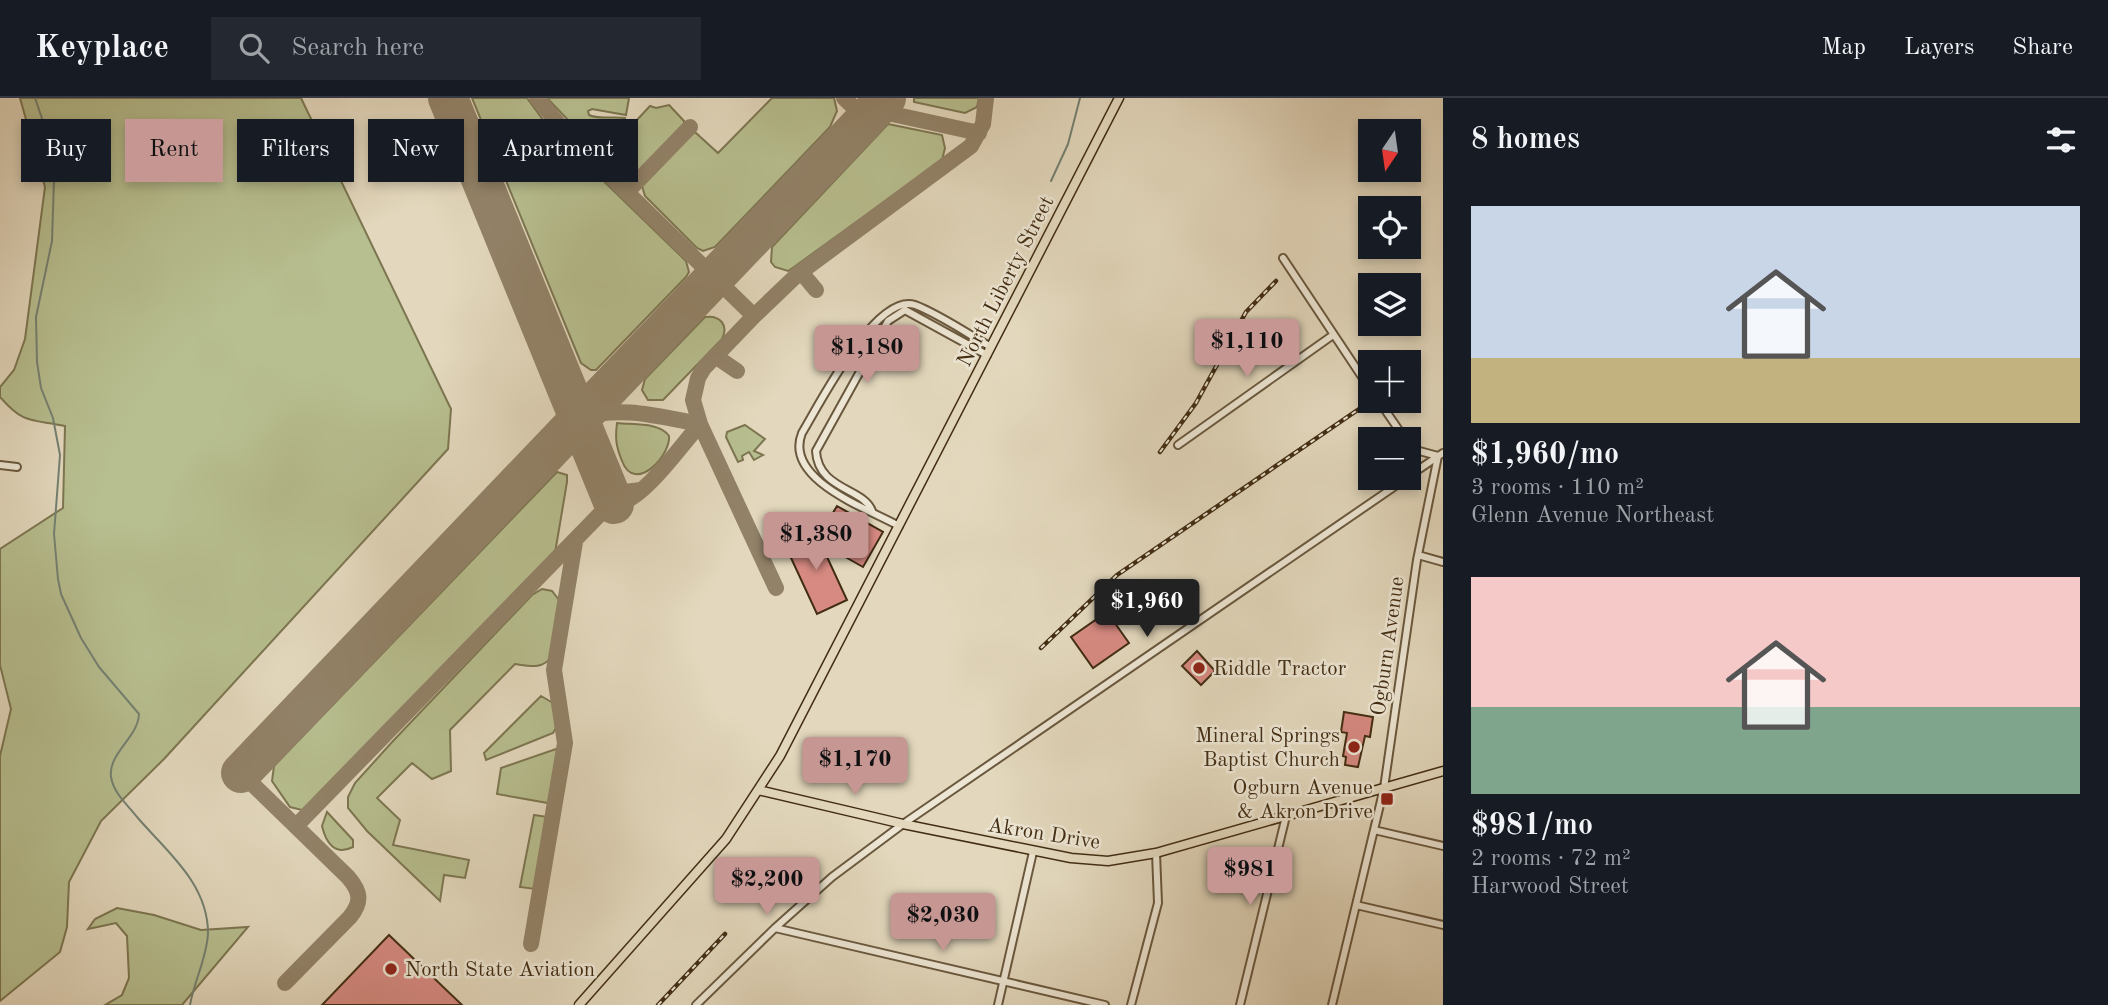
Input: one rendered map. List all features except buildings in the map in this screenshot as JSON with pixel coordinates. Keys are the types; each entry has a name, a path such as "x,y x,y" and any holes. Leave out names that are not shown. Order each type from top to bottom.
{"main road":[{"name":"North Liberty Street","path":"579,1005 726,839 780,756 1119,98"},
{"name":"Akron Drive","path":"758,790 1033,852 1108,861 1156,853 1443,771"}],"street":[{"path":"1283,258 1358,371"},
{"path":"899,526 818,481 808,471 799,439 875,321 896,306 915,310 960,330 989,351"},
{"path":"872,511 870,505 840,487 821,470 816,459 816,447 888,321 905,310 915,310 956,338 989,351"},
{"path":"956,338 960,330"},
{"path":"1178,444 1333,335"},
{"path":"1421,451 1441,455"},
{"path":"1421,468 1441,455"},
{"name":"Ogburn Avenue","path":"1332,1005 1384,788 1418,555 1441,455"},
{"path":"0,466 17,467"},
{"path":"696,1005 832,877 903,824 1389,490"},
{"path":"1418,555 1443,562"},
{"path":"1240,1005 1286,816"},
{"path":"1374,831 1443,846"},
{"path":"998,1005 1033,852"},
{"path":"1131,1005 1158,903 1156,853"},
{"path":"1356,905 1443,925"},
{"path":"775,928 1105,1005"}],"green space":[{"path":"20,98 301,98 311,119 237,119 237,182 342,182 451,409 448,449 164,759 101,821 69,882 67,927 60,952 0,1001 0,756 11,709 0,665 0,549 63,508 65,426 22,417 0,397 0,387 14,370 25,339 44,182 111,182 111,119 26,119"},
{"path":"472,98 527,98 542,119 481,119"},
{"path":"547,98 629,98 626,115 592,109 588,111 589,115 597,117 625,119 567,119"},
{"path":"772,98 834,98 837,111 830,127 715,247 703,251 645,196 642,186 691,132 696,133 718,153"},
{"path":"914,98 979,98 977,107 965,113 914,102"},
{"path":"669,105 684,121 684,126 638,172 638,119 650,106 656,108"},
{"path":"888,124 942,135 945,148 942,160 788,271 775,267 771,262 772,247"},
{"path":"507,182 605,182 686,261 689,272 686,277 596,370 591,370 581,363"},
{"path":"705,317 722,322 722,339 663,400 648,400 642,390 645,379"},
{"path":"617,423 653,426 669,436 664,453 651,468 635,474 628,470 617,447"},
{"path":"745,425 765,439 754,451 763,455 754,460 749,452 738,462 726,437 727,432"},
{"path":"557,472 567,475 567,482 555,553 314,802 302,810 290,807 272,781 274,766"},
{"path":"542,589 552,591 559,600 552,656 540,665 515,664 450,730 451,771 432,779 412,763 377,798 400,820 393,845 469,860 465,878 444,875 440,901 367,831 348,808 348,797 355,783 393,741 532,595"},
{"path":"541,696 553,703 556,728 553,733 486,760 484,753"},
{"path":"556,749 558,754 548,803 497,794 501,768"},
{"path":"327,812 353,840 353,847 336,849 326,838 322,826"},
{"path":"534,815 548,817 535,889 520,887"},
{"path":"117,908 154,915 201,930 248,927 182,1005 105,1005 122,995 129,978 127,936 116,923 88,929 95,919"}],"waterway":[{"path":"35,98 51,145 54,179 52,241 36,317 37,362 41,388 53,418 60,455 54,534 58,579 61,594 81,638 99,667 139,714 134,731 111,768 115,789 183,869 193,883 206,915 207,942 190,1005"},
{"path":"1051,181 1068,144 1080,98"}],"taxiway":[{"path":"537,98 566,133 754,316"},
{"path":"844,98 866,119"},
{"path":"296,826 605,509 631,498 658,475 700,424 693,400 698,378 704,368 754,316 798,274 971,146 983,124 986,98"},
{"path":"874,110 979,133"},
{"path":"628,191 690,127"},
{"path":"801,272 816,290"},
{"path":"715,356 737,371"},
{"path":"561,372 587,400 609,408"},
{"path":"581,418 625,412 700,424 776,588"},
{"path":"603,477 625,492 641,490"},
{"path":"531,944 565,743 554,670 575,542"},
{"path":"241,773 348,877 358,892 357,907 350,917 285,983"}],"runway":[{"path":"448,98 614,504"},
{"path":"241,773 886,98"}],"railway":[{"path":"1160,452 1196,403 1246,312 1276,281"},
{"path":"1041,648 1117,575 1358,410"},
{"path":"658,1005 725,934"}],"place":[{"name":"Riddle Tractor","path":"1199,668"},
{"name":"Mineral Springs Baptist Church","path":"1354,747"},
{"name":"Ogburn Avenue & Akron Drive","path":"1387,799"},
{"name":"North State Aviation","path":"391,969"}]}
